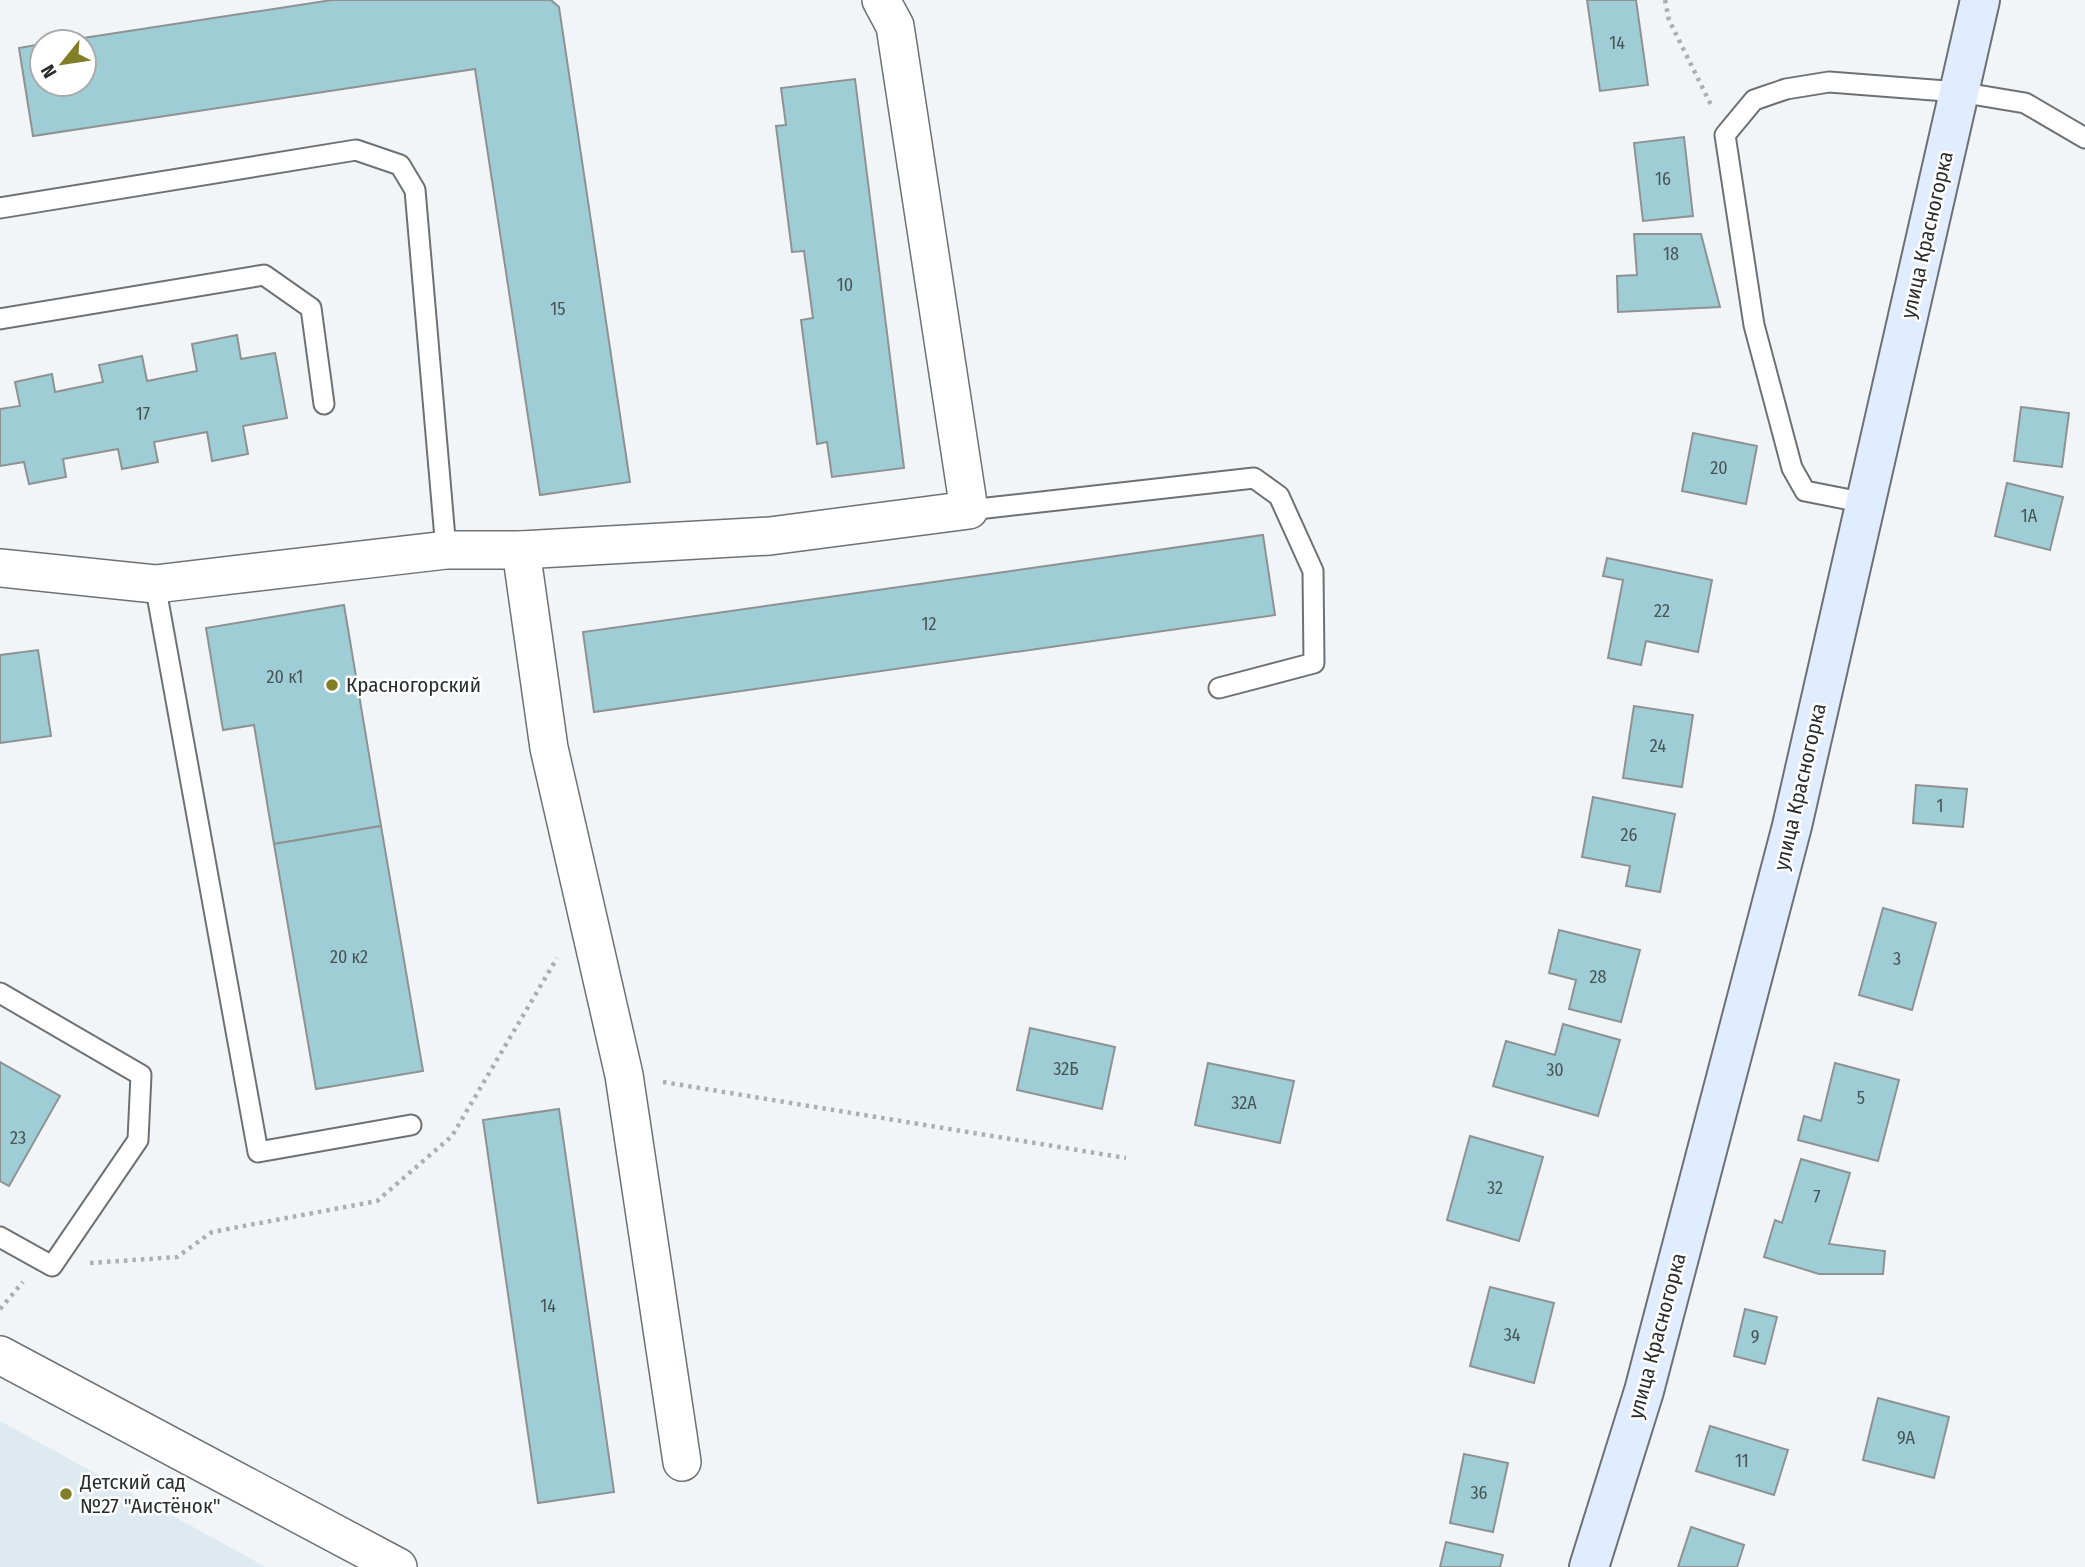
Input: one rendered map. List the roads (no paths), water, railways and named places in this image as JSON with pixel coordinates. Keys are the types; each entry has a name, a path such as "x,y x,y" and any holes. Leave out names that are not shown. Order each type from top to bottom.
{"main road":[{"name":"улица Красногорка","path":"1589,1567 1644,1391 1792,826 1980,0"}],"street":[{"path":"0,568 155,584 446,550 521,550 770,536 969,510 895,26 881,0"},
{"path":"521,550 549,748 624,1075 682,1462"},
{"path":"0,1355 398,1567"}],"lane":[{"path":"1866,503 1805,491 1792,468 1754,325 1725,135 1754,100 1786,89 1829,82 1959,92 2025,103 2085,138"},
{"path":"0,208 356,150 400,165 415,190 446,550"},
{"path":"0,320 264,275 311,308 324,404"},
{"path":"969,510 1254,478 1279,496 1313,571 1314,663 1219,688"},
{"path":"155,584 258,1152 411,1125"},
{"path":"0,993 141,1075 138,1140 52,1266 0,1237"}],"place":[{"name":"Красногорский","path":"332,685"},
{"name":"Детский сад №27 \"Аистёнок\"","path":"66,1494"}]}
